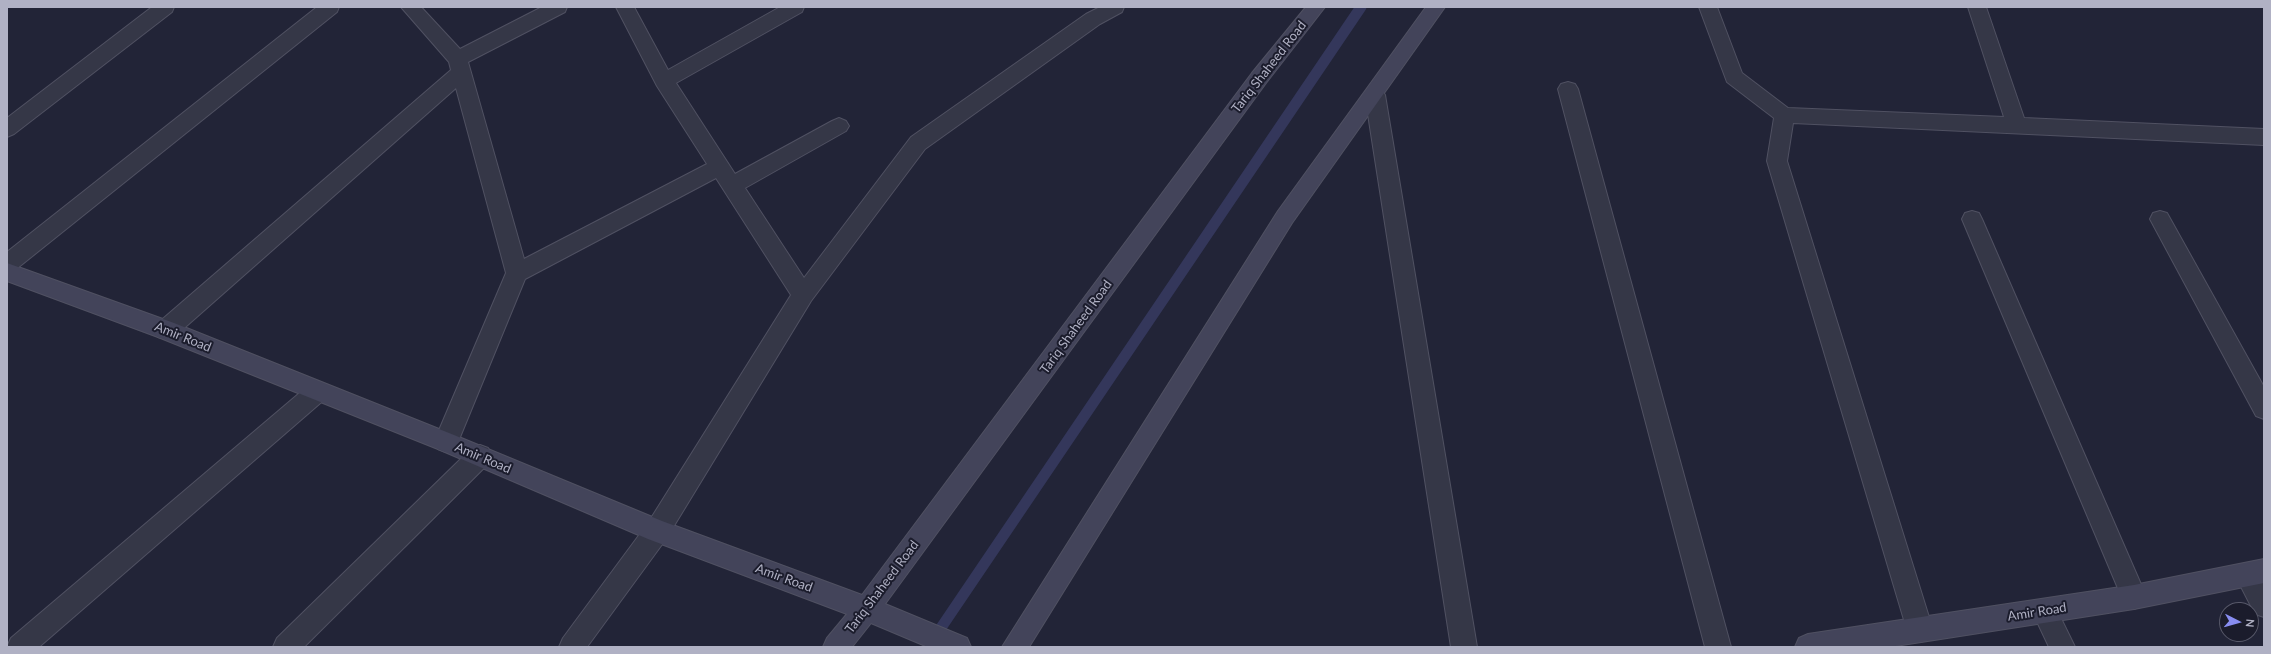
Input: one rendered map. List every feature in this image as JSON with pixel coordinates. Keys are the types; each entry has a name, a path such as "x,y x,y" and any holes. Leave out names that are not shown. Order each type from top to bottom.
{"main road":[{"name":"Tariq Shaheed Road","path":"836,647 875,612 1259,78 1316,7"},
{"path":"1015,647 1285,217 1375,95 1436,7"},
{"name":"Amir Road","path":"7,272 166,330 317,392 446,442 657,531 875,612 958,647"},
{"name":"Amir Road","path":"1819,646 2134,597 2255,573"}],"street":[{"path":"7,129 165,7"},
{"path":"7,264 330,7"},
{"path":"410,7 460,65 517,273 446,442"},
{"path":"166,330 460,65 558,7"},
{"path":"624,7 664,81 803,295"},
{"path":"664,81 795,7"},
{"path":"572,647 657,531 803,295 918,143 1091,13 1115,7"},
{"path":"1708,7 1734,77 1784,115 2264,137"},
{"path":"1977,7 2017,126"},
{"path":"1568,89 1718,647"},
{"path":"1375,95 1464,647"},
{"path":"1784,115 1778,161 1920,630"},
{"path":"732,185 839,126"},
{"path":"517,273 719,167"},
{"path":"1972,219 2134,597"},
{"path":"2160,219 2264,408"},
{"path":"20,647 317,392"},
{"path":"286,647 480,456"},
{"path":"2255,573 2264,605"},
{"path":"2044,611 2062,647"}],"waterway":[{"path":"928,647 1361,7"}]}
